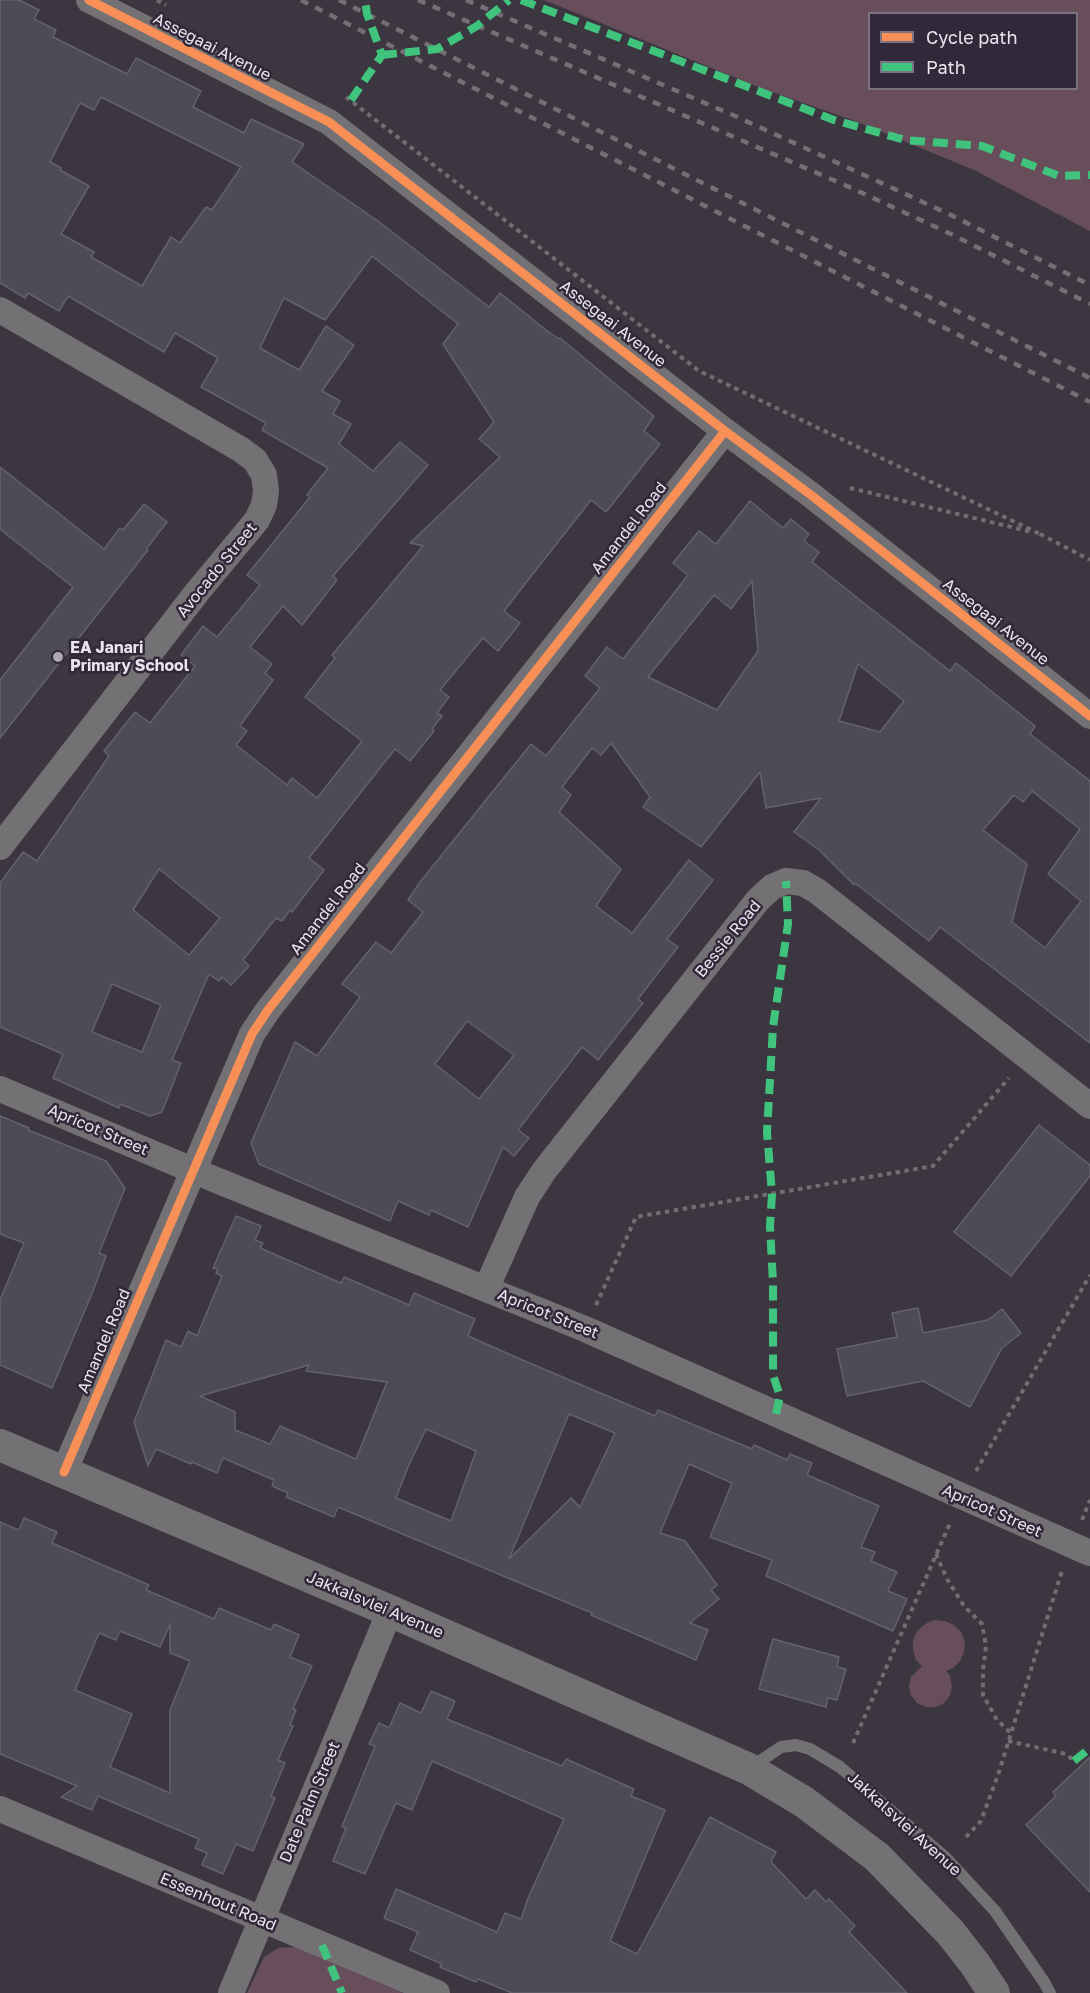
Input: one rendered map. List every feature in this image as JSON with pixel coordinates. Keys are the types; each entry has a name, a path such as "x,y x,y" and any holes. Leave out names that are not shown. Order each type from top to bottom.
{"street":[{"name":"Assegaai Avenue","path":"89,0 329,122 725,431 811,495 1090,716"},
{"name":"Avocado Street","path":"0,310 240,448 255,460 264,475 266,491 264,506 257,520 198,591 0,847"},
{"name":"Amandel Road","path":"64,1472 252,1034 268,1010 725,431"},
{"name":"Bessie Road","path":"486,1289 527,1197 544,1171 758,900 772,887 786,881 803,883 817,891 1090,1106"},
{"name":"Apricot Street","path":"0,1089 585,1329 1081,1549"},
{"name":"Jakkalsvlei Avenue","path":"0,1445 390,1611 749,1769 804,1802 851,1836 883,1863 950,1932 994,1993"},
{"name":"Date Palm Street","path":"231,1993 390,1611"},
{"name":"Essenhout Road","path":"0,1809 437,1993"}],"lane":[{"name":"Jakkalsvlei Avenue","path":"749,1769 781,1747 796,1745 810,1749 840,1767 946,1858 960,1873 995,1911 1050,1993"}],"path":[{"path":"157,0 167,5"},
{"path":"340,94 351,99 699,371 1090,560"},
{"path":"811,495 820,481 1040,534"},
{"path":"585,1329 636,1217 933,1166 1027,1056"},
{"path":"853,1743 961,1497 1090,1275"},
{"path":"966,1837 981,1821 1008,1741 1081,1549 1090,1500"},
{"path":"936,1554 947,1579 964,1606 982,1624 986,1646 983,1695 997,1720 1011,1733"},
{"path":"1008,1741 1066,1754 1074,1761"}],"shaded area":[{"path":"544,0 1090,0 1090,231 974,170 855,121 761,88"},
{"path":"934,1620 954,1625 961,1632 965,1642 960,1661 946,1671 950,1676 952,1686 950,1695 944,1703 936,1707 926,1707 917,1703 911,1695 909,1686 911,1677 922,1666 916,1660 913,1640 917,1631"},
{"path":"293,1947 403,1993 247,1993 264,1957 278,1948"}],"building":[{"path":"0,0 19,0 39,10 34,19 56,30 53,37 127,74 136,58 201,91 193,107 244,133 251,119 304,144 292,162 378,221 489,307 500,293 546,330 560,338 654,416 644,431 660,444 606,512 591,500 528,580 504,611 520,623 498,651 483,638 440,690 449,697 437,713 442,716 432,729 434,731 410,761 395,749 309,858 324,870 292,912 290,910 282,921 276,918 243,960 249,966 231,985 222,977 219,981 209,974 172,1060 181,1063 162,1112 150,1116 120,1104 119,1108 53,1078 63,1054 0,1027 0,883 23,852 37,861 109,756 104,751 135,712 150,723 195,666 181,655 203,626 217,637 260,585 247,575 310,497 307,495 328,468 262,430 266,423 201,387 218,358 175,333 164,352 68,296 59,311 28,293 25,298 0,283","holes":["101,97 241,167 212,210 206,207 180,243 171,237 142,286 91,257 94,252 61,234 89,186 50,162 80,103 94,110","372,256 458,324 443,344 494,422 479,439 500,457 410,543 423,546 332,655 335,658 305,697 362,741 317,798 292,778 287,785 236,745 247,731 240,726 273,680 265,673 272,664 250,647 283,606 302,625 337,580 333,576 428,465 400,442 373,471 339,444 351,424 333,414 340,401 322,391 354,345 326,326 299,370 260,348 284,298 325,320","159,869 220,918 189,955 133,910","112,984 161,1005 142,1052 92,1032"]},
{"path":"0,467 104,549 120,528 123,530 144,504 167,522 147,548 148,550 0,738 0,680 73,587 0,529"},
{"path":"750,501 783,528 791,519 809,534 804,541 819,552 812,562 950,671 956,663 1035,726 1030,734 1090,781 1090,1043 940,927 929,941 855,883 854,885 818,849 794,832 821,798 766,808 760,772 701,847 643,807 650,797 611,743 601,755 592,748 562,787 571,795 559,812 621,869 596,906 632,933 689,860 713,880 667,939 678,947 638,999 643,1003 598,1060 582,1047 518,1130 529,1138 514,1156 503,1147 468,1227 431,1210 429,1215 398,1201 390,1221 259,1164 251,1143 295,1042 317,1056 360,997 342,984 376,942 391,953 423,912 408,900 420,882 531,744 546,756 600,688 585,676 607,647 623,659 688,575 673,563 699,531 716,544","holes":["752,581 758,651 717,710 648,677 714,595 731,609","858,664 904,701 880,732 839,721","1032,791 1080,829 1048,874 1081,901 1045,948 1012,922 1027,864 983,830 1014,795 1023,802","467,1021 514,1055 479,1099 435,1064"]},
{"path":"0,1116 29,1128 28,1130 106,1161 125,1188 99,1253 106,1256 52,1388 0,1365 0,1300 24,1243 0,1234"},
{"path":"1039,1125 1090,1165 1090,1176 1011,1276 954,1232"},
{"path":"236,1216 261,1226 255,1240 263,1243 260,1248 306,1268 341,1283 344,1277 409,1305 414,1293 475,1319 468,1336 527,1362 655,1416 658,1410 752,1449 754,1445 787,1460 790,1454 812,1463 807,1475 879,1506 861,1547 875,1552 871,1561 897,1572 888,1591 907,1599 893,1631 766,1576 772,1560 710,1537 732,1483 689,1464 660,1533 685,1541 717,1585 711,1590 719,1599 690,1623 708,1630 696,1660 591,1615 592,1613 338,1507 334,1517 286,1497 288,1493 272,1486 274,1480 223,1458 217,1473 156,1449 148,1466 134,1422 166,1340 181,1347 188,1331 197,1336 222,1276 216,1273 218,1269 213,1268","holes":["309,1365 306,1371 387,1382 356,1459 280,1426 270,1444 235,1430 235,1412 200,1396","569,1414 615,1433 580,1507 571,1498 509,1559","426,1429 476,1451 451,1521 396,1498"]},
{"path":"918,1308 923,1333 988,1320 1002,1309 1021,1333 1002,1348 970,1407 923,1381 847,1396 837,1349 897,1337 892,1313"},
{"path":"24,1518 57,1532 52,1543 149,1585 146,1590 214,1619 219,1608 271,1630 274,1624 299,1635 290,1657 312,1666 293,1709 296,1710 290,1725 293,1726 278,1760 285,1763 271,1796 275,1798 253,1851 236,1844 223,1874 202,1865 207,1853 195,1848 199,1839 98,1796 92,1810 61,1797 77,1786 0,1754 0,1522 19,1530","holes":["170,1624 170,1653 190,1661 170,1710 170,1793 110,1767 132,1714 75,1690 99,1633 116,1640 120,1631 160,1647"]},
{"path":"773,1639 839,1657 837,1667 846,1669 837,1700 828,1698 826,1707 759,1689"},
{"path":"431,1691 455,1701 447,1719 562,1766 566,1759 634,1789 631,1796 665,1810 610,1941 637,1954 710,1817 776,1852 771,1862 806,1899 815,1890 826,1902 829,1899 855,1926 849,1932 907,1993 512,1993 478,1979 476,1982 440,1967 442,1964 410,1950 418,1932 384,1918 396,1889 497,1932 505,1913 521,1919 528,1898 564,1819 432,1761 412,1810 396,1803 365,1874 333,1861 346,1828 342,1826 375,1746 369,1744 379,1723 389,1728 400,1703 421,1713"},
{"path":"1090,1757 1090,1892 1026,1825 1056,1796 1053,1792"}],"railway":[{"path":"301,0 1090,402"},
{"path":"339,0 1090,378"},
{"path":"418,0 847,186 951,234 1090,304"},
{"path":"466,0 735,116 951,215 1090,285"}],"marked path":[{"path":"351,100 382,55 367,14 365,0"},
{"path":"382,55 437,49 477,26 509,0"},
{"path":"521,0 834,120 905,140 982,146 1059,176 1090,175"},
{"path":"776,1414 780,1396 773,1375 773,1283 770,1226 772,1194 767,1132 773,1027 788,924 786,881"},
{"path":"1074,1761 1090,1748"},
{"path":"322,1945 342,1993"}],"cycle path":[{"path":"89,0 329,122 725,431 811,495 1090,716"},
{"path":"64,1472 252,1034 268,1010 725,431"}],"place":[{"name":"EA Janari Primary School","path":"58,657"}]}
